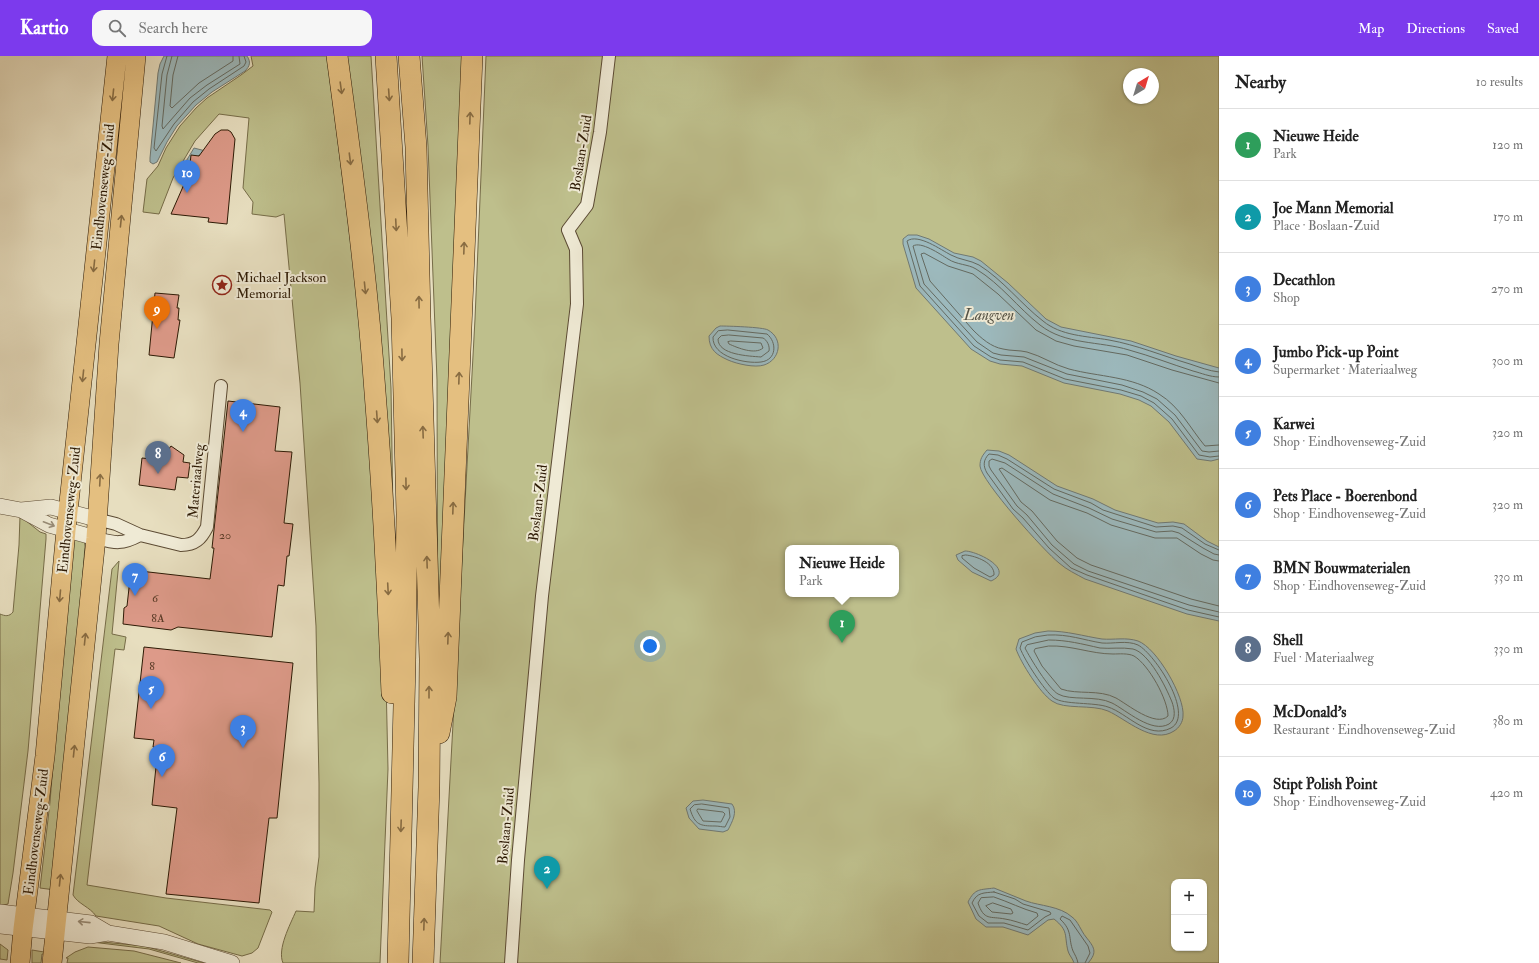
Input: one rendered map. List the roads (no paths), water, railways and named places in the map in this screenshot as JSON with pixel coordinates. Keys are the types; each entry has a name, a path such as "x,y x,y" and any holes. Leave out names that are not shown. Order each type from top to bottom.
{"highway":[{"path":"337,56 363,263 375,390 384,506 392,707 402,787"},
{"path":"386,56 402,318 406,514 398,963"},
{"path":"409,56 416,147 430,659 429,787 423,963"},
{"path":"429,787 446,697 472,56"}],"main road":[{"name":"Eindhovenseweg-Zuid","path":"21,962 24,922 45,756 66,530 117,56"},
{"name":"Eindhovenseweg-Zuid","path":"52,963 96,538 96,519 108,351 137,62"}],"street":[{"name":"Boslaan-Zuid","path":"511,963 518,860 542,596 577,304 576,250 568,230 587,205 600,132 609,56"},
{"name":"Materiaalweg","path":"96,519 116,524 140,535 181,545 194,543 202,535 207,527 221,386"},
{"path":"0,506 21,510 51,507 96,519"},
{"path":"21,510 49,525 110,541 127,542 140,535"},
{"path":"0,912 24,922 56,926 90,936 108,933 164,942 232,963"},
{"path":"0,926 24,922"}],"water":[{"path":"164,56 247,56 249,64 245,71 212,92 196,105 177,126 157,162 153,164 150,162 150,158 158,73"},
{"path":"194,148 225,156 199,155 191,169 182,168"},
{"name":"Langven","path":"908,235 917,235 929,239 954,253 973,257 981,261 1008,283 1046,319 1061,327 1131,341 1219,368 1219,459 1211,461 1197,459 1169,422 1151,406 1139,400 1120,394 1064,383 1022,366 1000,364 990,361 971,349 916,288 903,244 903,239"},
{"path":"720,326 752,327 768,330 773,334 778,344 777,354 774,359 760,366 741,364 724,358 714,351 709,341 709,336 716,328"},
{"path":"987,450 999,451 1009,455 1057,486 1093,499 1115,510 1158,523 1173,522 1184,524 1207,541 1219,547 1219,621 1187,614 1085,579 1062,565 1028,531 983,474 980,461"},
{"path":"965,551 978,554 992,562 997,567 999,572 998,577 991,581 972,572 958,560 956,555"},
{"path":"1048,631 1102,639 1134,640 1145,645 1161,663 1175,686 1183,716 1179,727 1166,734 1157,735 1140,729 1108,711 1057,704 1052,701 1031,677 1016,649 1019,639 1035,633"},
{"path":"703,800 732,804 734,807 734,814 728,830 723,832 699,829 689,818 686,808 693,801"},
{"path":"994,888 1026,901 1056,908 1067,913 1076,921 1093,947 1094,953 1088,963 1074,963 1068,951 1064,930 1054,919 1048,920 1028,935 1003,927 986,927 976,919 968,902 973,894 978,890"}],"place":[{"name":"Stipt Polish Point","path":"187,193"},
{"name":"Michael Jackson Memorial","path":"222,285"},
{"name":"McDonald's","path":"157,329"},
{"name":"Jumbo Pick-up Point","path":"243,432"},
{"name":"Shell","path":"158,474"},
{"name":"BMN Bouwmaterialen","path":"135,596"},
{"name":"Nieuwe Heide","path":"842,643"},
{"name":"Karwei","path":"151,709"},
{"name":"Decathlon","path":"243,748"},
{"name":"Pets Place - Boerenbond","path":"162,777"},
{"name":"Joe Mann Memorial","path":"547,889"}]}
